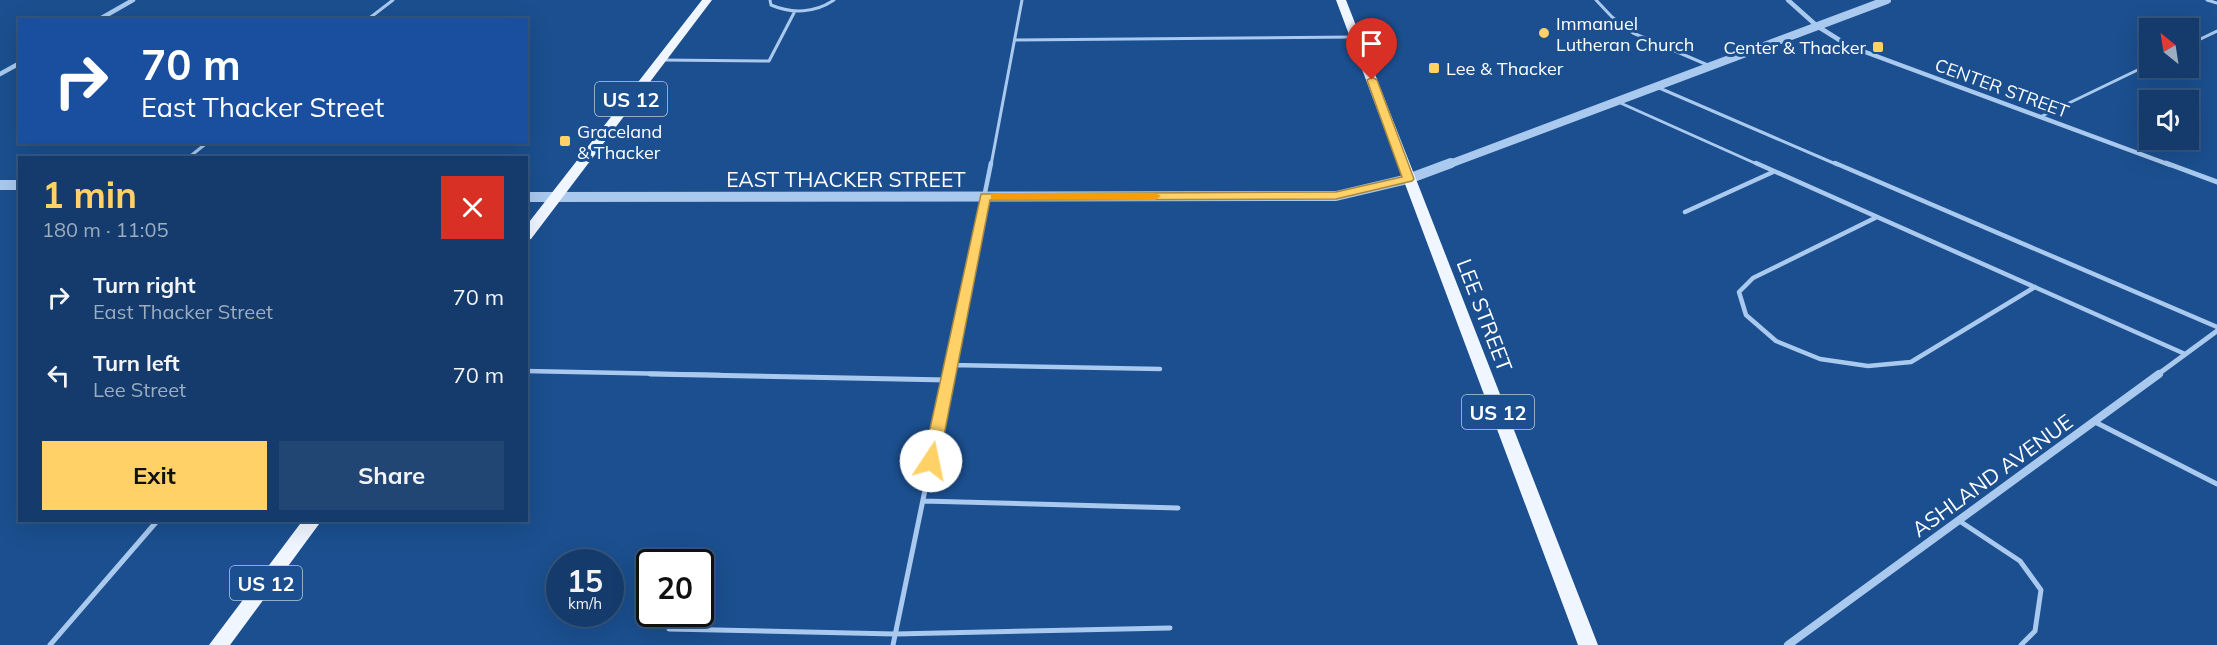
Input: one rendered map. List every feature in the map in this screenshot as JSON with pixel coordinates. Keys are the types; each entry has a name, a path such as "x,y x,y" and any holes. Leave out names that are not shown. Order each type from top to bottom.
{"main road":[{"name":"US 12","path":"528,233 707,0"},
{"name":"LEE STREET","path":"1341,0 1588,645"},
{"name":"US 12","path":"219,645 311,522"}],"street":[{"path":"102,18 133,0"},
{"name":"CENTER STREET","path":"1788,0 1817,26 1849,46 2217,182"},
{"name":"EAST THACKER STREET","path":"528,197 1336,195 1408,179 1887,0"},
{"path":"0,74 18,64"},
{"path":"0,185 18,185"},
{"name":"ASHLAND AVENUE","path":"1788,645 2217,332"}],"lane":[{"path":"370,18 393,0"},
{"path":"770,0 771,5 777,8 795,11 825,6 834,0"},
{"path":"893,645 985,197 1022,0"},
{"path":"1596,0 1612,17 1633,33 1710,66"},
{"path":"2207,0 2217,3"},
{"path":"661,60 769,61 795,11"},
{"path":"2199,40 2217,31"},
{"path":"1015,40 1357,37"},
{"path":"2040,117 2139,69"},
{"path":"1655,87 2217,327"},
{"path":"1616,101 2185,354"},
{"path":"190,156 206,144"},
{"path":"1685,212 1773,172"},
{"path":"1875,218 1753,278 1739,292 1746,315 1776,341 1820,359 1868,366 1901,363 1911,362 2035,287"},
{"path":"951,365 1160,369"},
{"path":"528,371 947,380"},
{"path":"2093,422 2217,484"},
{"path":"923,501 1178,508"},
{"path":"1958,520 2020,561 2041,590 2035,631 2021,645"},
{"path":"50,645 156,522"},
{"path":"669,629 896,634 1170,628"}],"slow traffic":[{"path":"995,197 1155,196"}],"place":[{"name":"Immanuel Lutheran Church","path":"1544,33"},
{"name":"Center & Thacker","path":"1878,47"},
{"name":"Lee & Thacker","path":"1434,68"},
{"name":"Graceland & Thacker","path":"565,141"}],"route":[{"path":"931,461 985,197 1336,195 1408,179 1372,80"}]}
